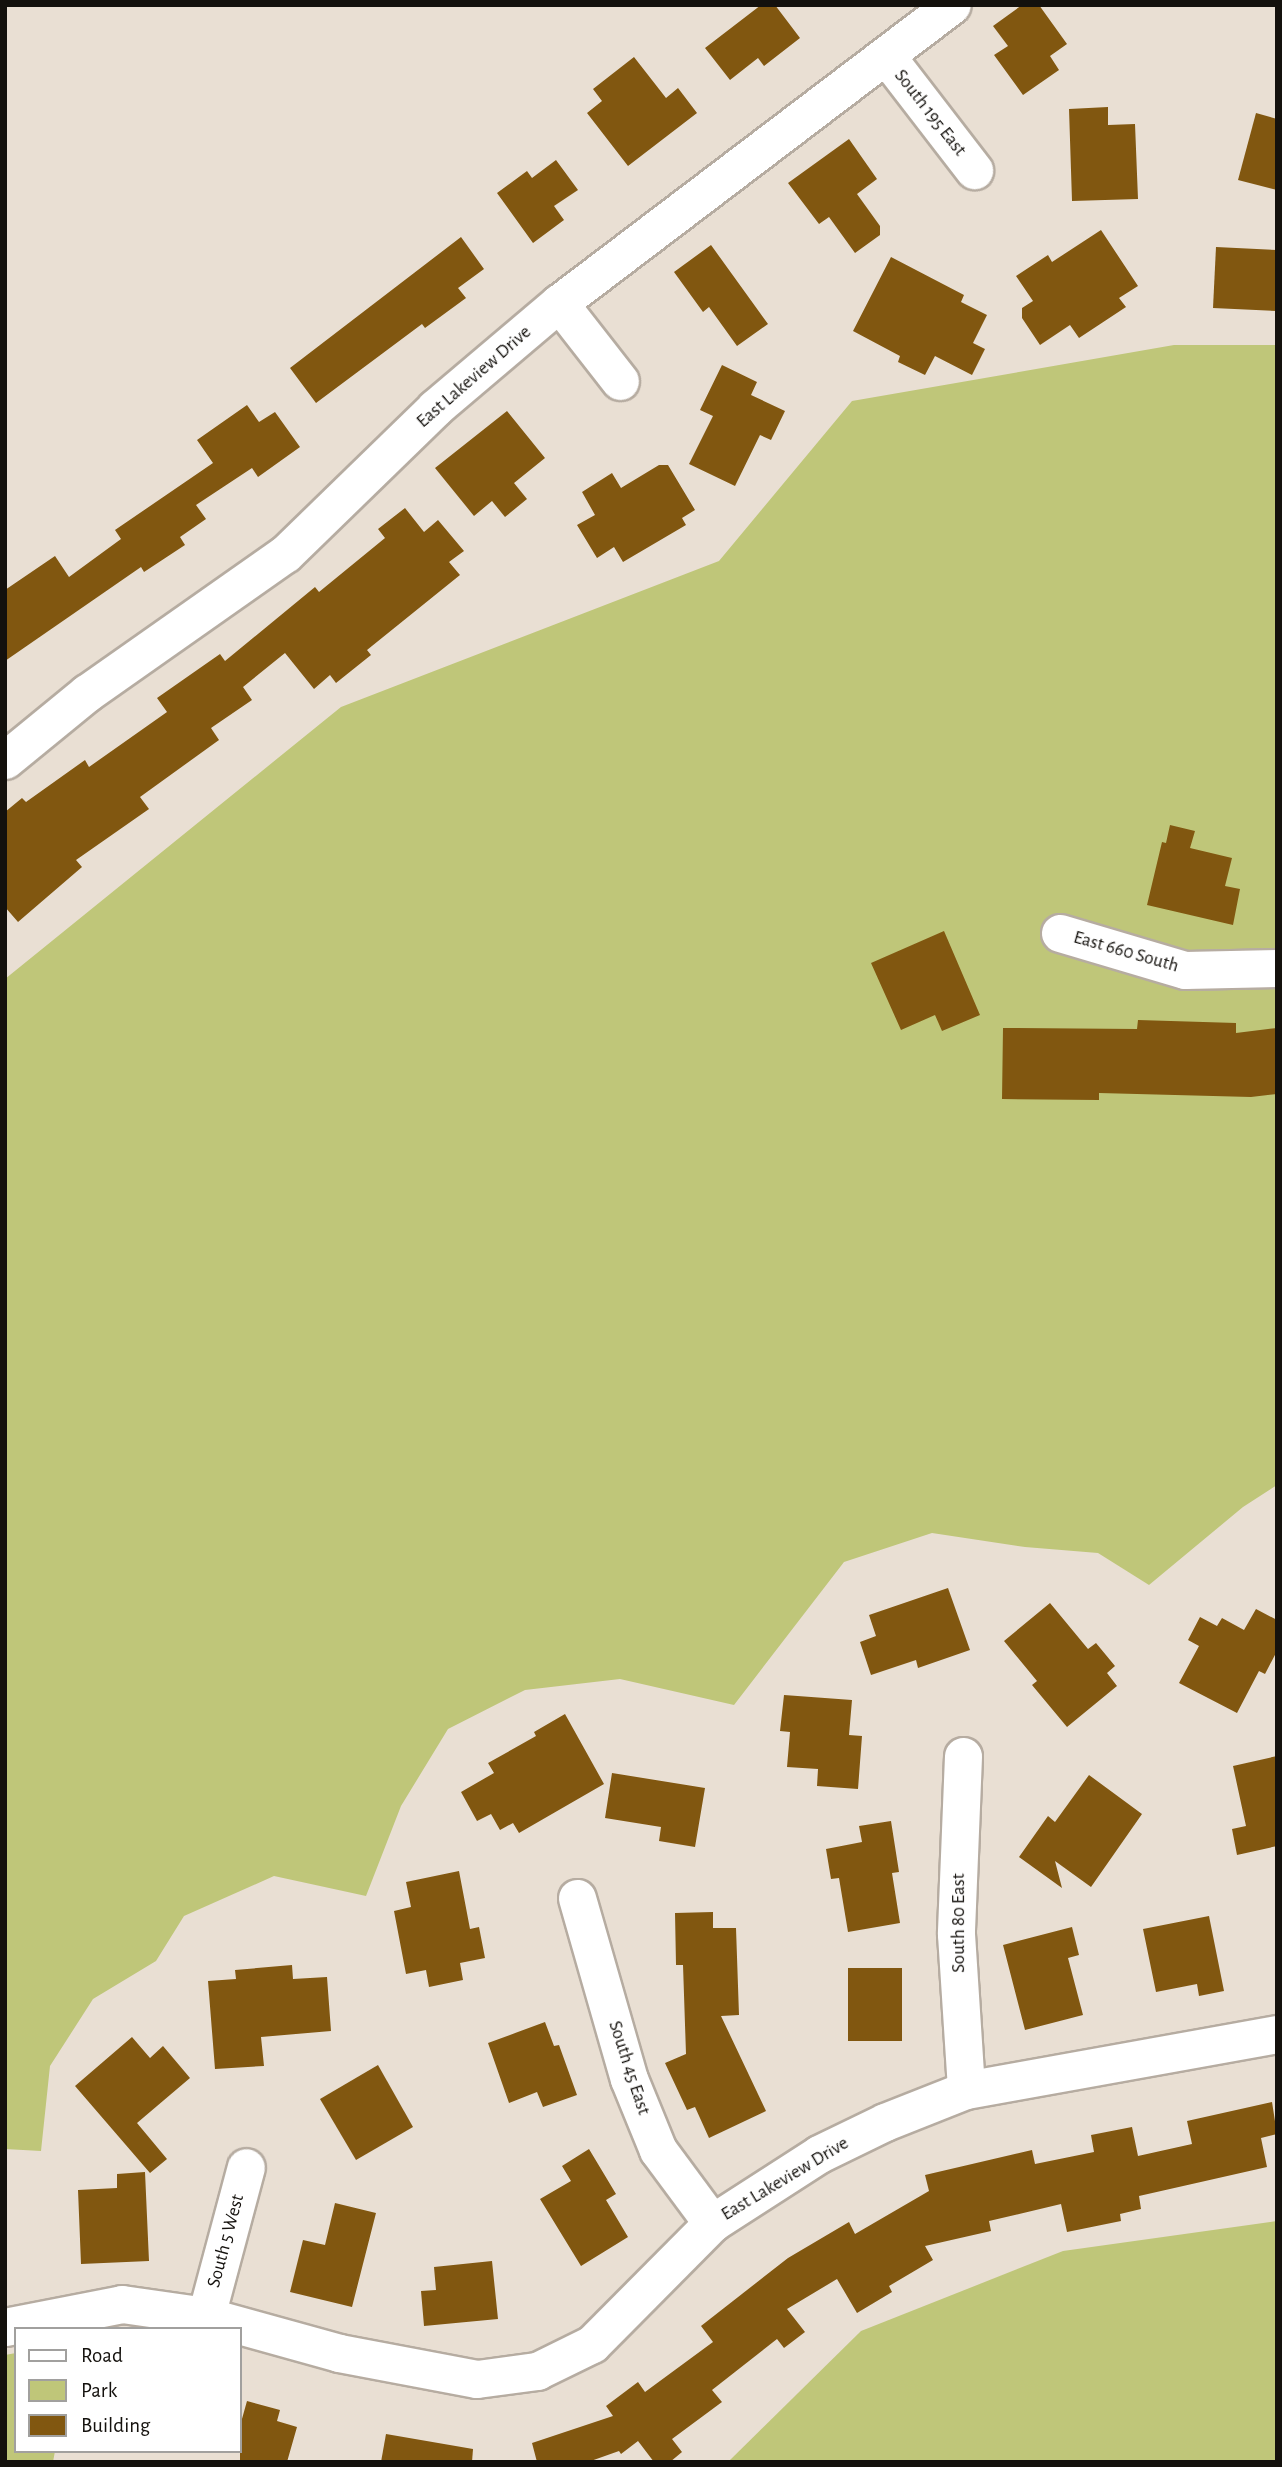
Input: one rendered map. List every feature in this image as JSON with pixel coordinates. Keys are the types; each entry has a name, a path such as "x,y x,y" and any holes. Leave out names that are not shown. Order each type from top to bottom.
{"street":[{"name":"East Lakeview Drive","path":"5,760 87,693 285,554 435,408 559,303 887,57 952,5"},
{"name":"South 195 East","path":"887,57 974,170"},
{"path":"559,303 620,382"},
{"name":"East 660 South","path":"1060,933 1185,970 1277,968"},
{"name":"South 80 East","path":"963,1756 956,1934 966,2091"},
{"name":"South 45 East","path":"577,1898 629,2079 658,2150 712,2223"},
{"name":"East Lakeview Drive","path":"5,2327 122,2304 206,2316 339,2353 477,2379 537,2371 592,2344 712,2223 819,2154 885,2122 966,2091 1277,2034"},
{"name":"South 5 West","path":"206,2316 246,2167"}],"green space":[{"path":"1174,345 1277,345 1277,1485 1243,1507 1149,1585 1098,1553 1025,1547 932,1533 844,1562 734,1705 620,1679 525,1690 448,1729 401,1806 366,1896 274,1876 184,1916 156,1961 93,1999 50,2066 41,2151 5,2149 5,979 341,707 719,561 852,401"},
{"path":"1277,2221 1277,2462 728,2462 861,2331 1063,2251"},
{"path":"14,2353 14,2453 55,2453 53,2462 5,2462 5,2355"}],"building":[{"path":"761,5 775,5 800,38 764,66 758,58 730,80 705,48"},
{"path":"1022,5 1039,5 1067,44 1050,56 1059,70 1023,95 994,55 1008,46 993,26"},
{"path":"634,57 666,98 678,88 697,113 628,166 587,113 602,101 593,89"},
{"path":"1108,107 1108,125 1135,124 1138,199 1072,201 1069,109"},
{"path":"1256,113 1277,119 1277,190 1238,180"},
{"path":"849,139 877,179 857,194 880,226 880,235 855,253 829,217 819,224 788,183"},
{"path":"556,160 578,190 554,206 564,220 533,243 497,193 527,171 532,178"},
{"path":"1101,230 1138,286 1119,298 1126,307 1079,338 1070,325 1040,345 1022,318 1022,308 1033,301 1016,276 1048,255 1052,262"},
{"path":"461,237 484,269 458,288 466,298 425,328 422,324 316,403 290,368"},
{"path":"711,245 768,324 737,346 709,307 703,312 674,272"},
{"path":"1216,247 1277,250 1277,311 1213,308"},
{"path":"891,257 964,295 961,302 987,315 973,343 985,349 972,375 935,356 925,375 898,362 900,356 853,331"},
{"path":"722,365 757,382 751,395 785,411 771,440 760,435 735,486 689,464 713,416 700,410"},
{"path":"247,405 259,422 275,412 300,447 258,477 252,468 196,505 206,519 180,537 185,545 144,572 141,567 5,661 5,590 55,556 69,577 121,539 115,530 213,463 197,440"},
{"path":"507,411 545,458 514,483 527,499 505,517 492,501 474,516 435,468"},
{"path":"659,465 668,465 695,510 682,518 686,525 623,562 614,547 597,558 577,525 595,515 582,492 612,473 621,488"},
{"path":"405,508 424,532 438,520 464,551 449,562 460,575 367,650 371,655 336,683 330,675 314,689 285,653 243,687 252,700 211,728 219,740 140,797 149,809 76,860 82,867 18,922 5,907 5,812 22,798 26,802 85,760 89,767 167,712 157,698 220,654 225,661 315,587 319,592 385,538 378,529"},
{"path":"1170,825 1195,831 1190,848 1232,858 1225,886 1240,889 1233,925 1147,905 1162,842 1166,843"},
{"path":"944,931 980,1015 942,1031 935,1015 901,1030 871,963"},
{"path":"1138,1020 1236,1023 1236,1033 1277,1028 1277,1094 1251,1097 1099,1093 1099,1100 1002,1099 1003,1028 1137,1029"},
{"path":"948,1588 970,1650 918,1668 916,1660 871,1675 860,1642 876,1636 869,1615"},
{"path":"1050,1603 1088,1649 1096,1643 1115,1666 1107,1673 1117,1686 1067,1727 1032,1685 1037,1681 1004,1641"},
{"path":"1256,1609 1277,1620 1277,1651 1265,1674 1259,1671 1237,1713 1179,1683 1199,1646 1188,1640 1200,1617 1217,1626 1222,1618 1244,1630"},
{"path":"784,1695 852,1700 849,1735 862,1736 858,1789 817,1786 818,1769 787,1767 790,1732 780,1731"},
{"path":"565,1714 604,1784 519,1833 513,1823 500,1830 491,1814 477,1821 461,1792 494,1773 488,1763 536,1736 534,1732"},
{"path":"1277,1756 1277,1846 1237,1855 1232,1829 1246,1826 1233,1766"},
{"path":"612,1773 705,1788 695,1847 659,1841 661,1827 605,1818"},
{"path":"1089,1775 1142,1814 1091,1887 1055,1861 1062,1888 1019,1857 1048,1816 1055,1822"},
{"path":"891,1821 899,1872 892,1873 900,1923 848,1932 839,1878 831,1879 826,1849 862,1842 859,1826"},
{"path":"459,1871 470,1929 479,1927 485,1958 460,1963 463,1980 429,1987 426,1970 406,1974 394,1911 411,1907 406,1882"},
{"path":"713,1912 713,1928 736,1928 739,2015 721,2016 766,2111 709,2138 695,2107 687,2110 665,2063 686,2054 683,1965 676,1965 675,1913"},
{"path":"1209,1916 1224,1991 1199,1996 1197,1984 1156,1992 1143,1929"},
{"path":"1072,1927 1079,1955 1068,1958 1083,2015 1025,2030 1003,1945"},
{"path":"292,1965 293,1979 327,1977 331,2031 261,2037 264,2066 215,2069 208,1981 236,1979 235,1970"},
{"path":"848,1968 902,1968 902,2041 848,2041"},
{"path":"545,2022 554,2046 559,2045 577,2095 543,2107 537,2092 509,2103 488,2043"},
{"path":"132,2037 150,2058 163,2046 190,2078 137,2123 167,2159 150,2173 75,2086"},
{"path":"378,2065 413,2127 356,2160 320,2099"},
{"path":"1272,2102 1277,2134 1261,2138 1267,2167 1139,2196 1141,2209 1120,2214 1121,2221 1067,2232 1061,2204 989,2221 991,2231 925,2246 933,2260 889,2286 892,2292 857,2313 837,2279 787,2309 805,2332 784,2348 777,2339 712,2390 722,2402 672,2439 682,2452 670,2462 654,2462 638,2441 621,2454 619,2451 588,2462 537,2462 532,2443 613,2416 606,2406 638,2382 645,2392 713,2342 701,2326 788,2258 849,2222 855,2234 929,2191 925,2175 1032,2150 1035,2164 1094,2152 1091,2135 1132,2127 1138,2156 1192,2144 1187,2121"},
{"path":"589,2149 616,2194 606,2200 628,2237 581,2266 540,2199 571,2181 562,2166"},
{"path":"145,2172 149,2261 81,2264 78,2190 117,2188 117,2174"},
{"path":"335,2203 376,2213 352,2307 290,2292 303,2240 325,2245"},
{"path":"492,2261 498,2319 424,2326 421,2291 436,2290 434,2267"},
{"path":"247,2401 280,2410 277,2421 297,2427 287,2462 240,2462 242,2419"},
{"path":"386,2434 473,2449 472,2462 381,2462"}]}
